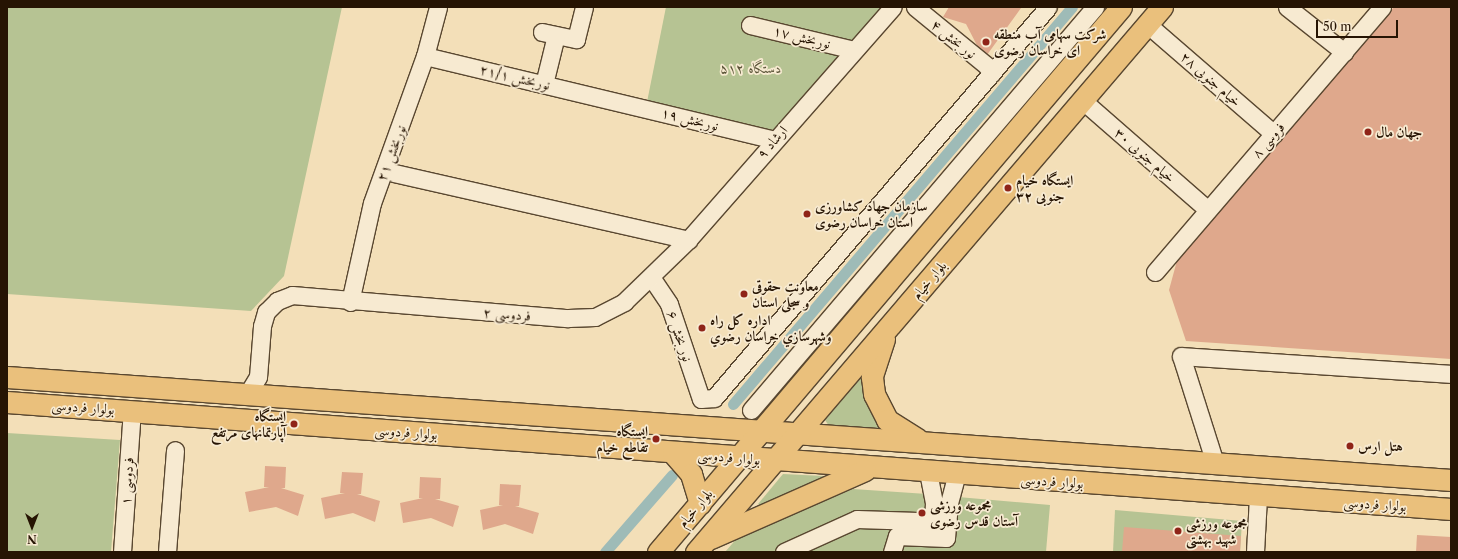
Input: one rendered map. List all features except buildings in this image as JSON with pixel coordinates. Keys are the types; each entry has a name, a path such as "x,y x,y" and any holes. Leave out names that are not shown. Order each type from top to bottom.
{"main road":[{"name":"بلوار خیام","path":"658,552 700,504 736,458 1121,7"},
{"name":"بلوار خیام","path":"701,546 1162,7"},
{"path":"891,324 876,359 872,377 874,394 888,420 924,442"},
{"name":"بولوار فردوسی","path":"7,377 271,397 761,429 798,433 1451,480"},
{"name":"بولوار فردوسی","path":"7,402 132,410 868,469 957,474 1258,497 1451,509"},
{"path":"673,453 691,474 700,504"},
{"path":"701,546 868,469"}],"street":[{"name":"نوربخش ۲۱","path":"350,302 372,203 425,56 438,7"},
{"path":"544,84 549,34 576,39 584,7"},
{"name":"ارشاد ۹","path":"651,277 688,240 774,140 893,7"},
{"name":"نور بخش ۴","path":"915,7 987,66 991,74"},
{"path":"991,74 1048,7"},
{"path":"750,410 1095,7"},
{"path":"1287,7 1344,52"},
{"name":"فروسی ۸","path":"1155,272 1382,7"},
{"name":"خیام جنوبی ۲۸","path":"1147,24 1274,134"},
{"name":"نوربخش ۱۷","path":"750,25 854,50"},
{"name":"نوربخش ۲۱/۱","path":"425,56 605,98"},
{"name":"نور بخش ۶","path":"651,277 669,304 701,399 714,398 991,74"},
{"name":"نوربخش ۱۹","path":"605,98 774,140"},
{"name":"خیام جنوبی ۳۰","path":"1082,100 1208,210"},
{"path":"394,173 688,240"},
{"name":"فردوسی ۲","path":"271,397 268,378 275,317 294,305 350,302 568,318 596,317 624,302 651,277"},
{"name":"فردوسی ۲","path":"247,395 258,377 262,326 266,312 277,301 292,295 328,296 350,302"},
{"path":"1215,463 1181,356 1451,374"},
{"name":"فردوسی ۱","path":"122,552 132,410"},
{"path":"167,552 175,450"},
{"path":"892,552 898,536 946,538 934,503 928,472"},
{"path":"940,521 957,474"},
{"path":"1255,552 1258,497"},
{"path":"784,552 857,519 940,521"},
{"path":"885,552 887,520"}],"green space":[{"path":"7,7 342,7 284,276 251,311 7,294"},
{"name":"۵۱۲ دستگاه","path":"666,7 883,7 774,136 646,107"},
{"path":"864,374 891,433 831,429 825,420"},
{"path":"7,433 120,440 111,552 7,552"},
{"path":"783,474 823,476 825,478 762,507 758,504"},
{"name":"مجموعه ورزشی آستان قدس رضوی","path":"853,489 927,494 935,503 958,497 1050,505 1046,552 725,552 739,536"},
{"name":"مجموعه ورزشی شهید بهشتی","path":"1115,510 1242,521 1240,552 1113,552"}],"waterway":[{"path":"733,404 1072,7"},
{"path":"605,552 672,475"}],"place":[{"name":"شرکت سهامی آب منطقه ای خراسان رضوی","path":"986,42"},
{"name":"جهان مال","path":"1368,132"},
{"name":"ایستگاه خیام جنوبی ۳۲","path":"1008,188"},
{"name":"سازمان جهاد کشاورزی استان خراسان رضوی","path":"807,214"},
{"name":"معاونت حقوقی و سجلی استان","path":"744,294"},
{"name":"اداره كل راه وشهرسازي خراسان رضوي","path":"702,328"},
{"name":"ایستگاه آپارتمانهای مرتفع","path":"294,424"},
{"name":"ایستگاه تقاطع خیام","path":"656,439"},
{"name":"هتل ارس","path":"1350,446"},
{"name":"مجموعه ورزشی آستان قدس رضوی","path":"922,513"},
{"name":"مجموعه ورزشی شهید بهشتی","path":"1178,531"}]}
